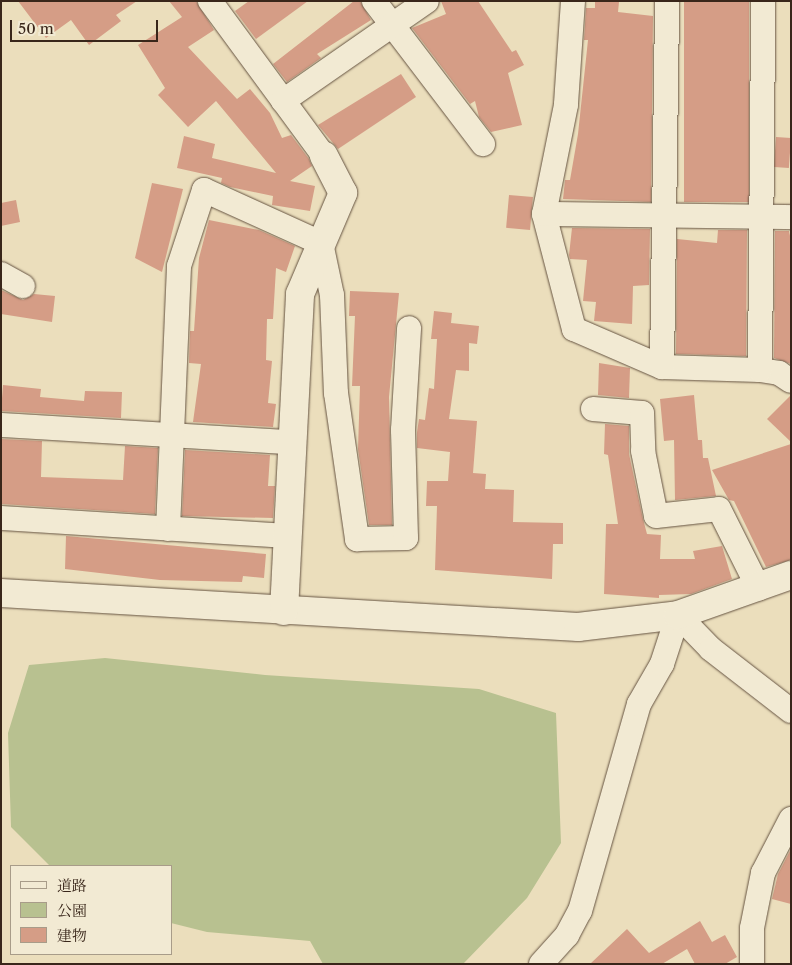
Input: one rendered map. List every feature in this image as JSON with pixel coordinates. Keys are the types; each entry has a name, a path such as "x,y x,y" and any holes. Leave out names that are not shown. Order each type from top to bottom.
{"street":[{"path":"210,1 324,156 343,193 300,294 291,442 284,611"},
{"path":"374,1 483,144"},
{"path":"283,101 427,1"},
{"path":"573,1 566,105 544,214 574,329 662,367 779,372 791,381"},
{"path":"662,367 667,1"},
{"path":"760,370 764,1"},
{"path":"168,529 179,266 204,190 321,243"},
{"path":"544,214 791,217"},
{"path":"321,243 332,295 336,393 357,539 406,538 403,430 409,328"},
{"path":"1,274 22,286"},
{"path":"592,409 642,413 643,451 656,516 719,509 760,589"},
{"path":"1,425 291,442"},
{"path":"1,518 287,536"},
{"path":"1,593 578,627 678,615 760,589 791,575"},
{"path":"678,615 711,649 791,711"},
{"path":"542,964 567,935 580,911 639,704 662,664 678,615"},
{"path":"752,964 752,928 764,873 791,819"}],"green space":[{"path":"105,658 265,675 479,689 556,713 561,843 527,898 463,964 323,964 310,941 207,932 172,923 172,865 49,865 11,827 8,733 29,665"}],"building":[{"path":"18,1 137,1 116,15 121,21 89,45 71,20 46,38"},
{"path":"169,1 196,1 214,30 188,47 237,99 250,89 270,113 282,138 291,135 309,159 312,166 290,181 315,186 310,211 272,205 273,196 230,187 221,183 222,178 177,168 184,136 215,144 212,158 276,173 216,101 188,127 158,95 165,88 138,45 182,17"},
{"path":"249,1 308,1 256,39 235,11"},
{"path":"354,1 360,1 371,20 317,54 321,58 287,82 273,64"},
{"path":"441,1 478,1 512,52 516,50 524,65 508,73 522,125 491,132 479,117 475,101 470,104 412,28 446,14"},
{"path":"595,1 619,2 618,12 653,16 651,202 563,199 565,180 570,180 578,134 588,40 584,40 586,8 595,8"},
{"path":"684,1 749,1 749,202 684,202"},
{"path":"401,74 416,97 338,149 318,125"},
{"path":"776,137 791,138 789,168 774,167"},
{"path":"152,183 183,189 162,272 135,258"},
{"path":"509,195 533,197 530,230 506,228"},
{"path":"16,200 20,222 1,226 1,203"},
{"path":"209,220 259,230 295,246 286,272 276,268 273,319 267,319 266,360 272,361 268,403 276,404 273,427 193,422 201,364 189,363 190,331 194,331 199,258"},
{"path":"572,228 650,229 649,285 633,286 632,324 594,321 596,302 583,301 587,260 570,259 569,255"},
{"path":"718,230 747,230 746,356 676,354 677,239 717,243"},
{"path":"775,231 789,231 791,241 791,364 774,358"},
{"path":"1,290 23,300 34,294 55,296 52,322 1,314"},
{"path":"350,291 399,293 389,397 392,525 369,525 358,449 360,386 352,386 355,316 349,316"},
{"path":"434,311 452,313 451,323 479,326 477,344 469,343 469,371 456,370 449,419 477,421 473,473 486,474 485,489 514,490 513,522 563,523 563,544 553,544 552,579 435,570 437,506 426,506 427,481 448,481 450,452 417,448 419,419 425,420 429,388 434,389 437,339 431,339"},
{"path":"599,363 630,368 629,398 598,395"},
{"path":"3,385 41,389 40,397 84,401 85,391 122,392 121,418 1,411"},
{"path":"694,395 698,440 702,440 703,458 708,458 716,496 675,500 674,440 664,441 660,399"},
{"path":"791,395 791,442 767,419"},
{"path":"605,424 629,426 629,454 643,519 647,534 661,535 660,559 695,559 693,551 722,546 732,579 691,594 659,595 659,598 604,594 606,524 618,524 608,455 604,454"},
{"path":"1,439 42,441 41,477 123,480 125,446 158,448 155,514 2,504"},
{"path":"791,444 791,560 766,567 734,501 729,500 712,470"},
{"path":"185,450 270,455 268,486 275,486 273,518 182,516"},
{"path":"66,536 266,554 264,578 243,576 242,582 160,580 65,569"},
{"path":"791,849 791,904 772,899 778,874"},
{"path":"700,921 712,942 725,935 737,957 725,964 695,964 687,949 662,964 590,964 627,929 649,953"}]}
